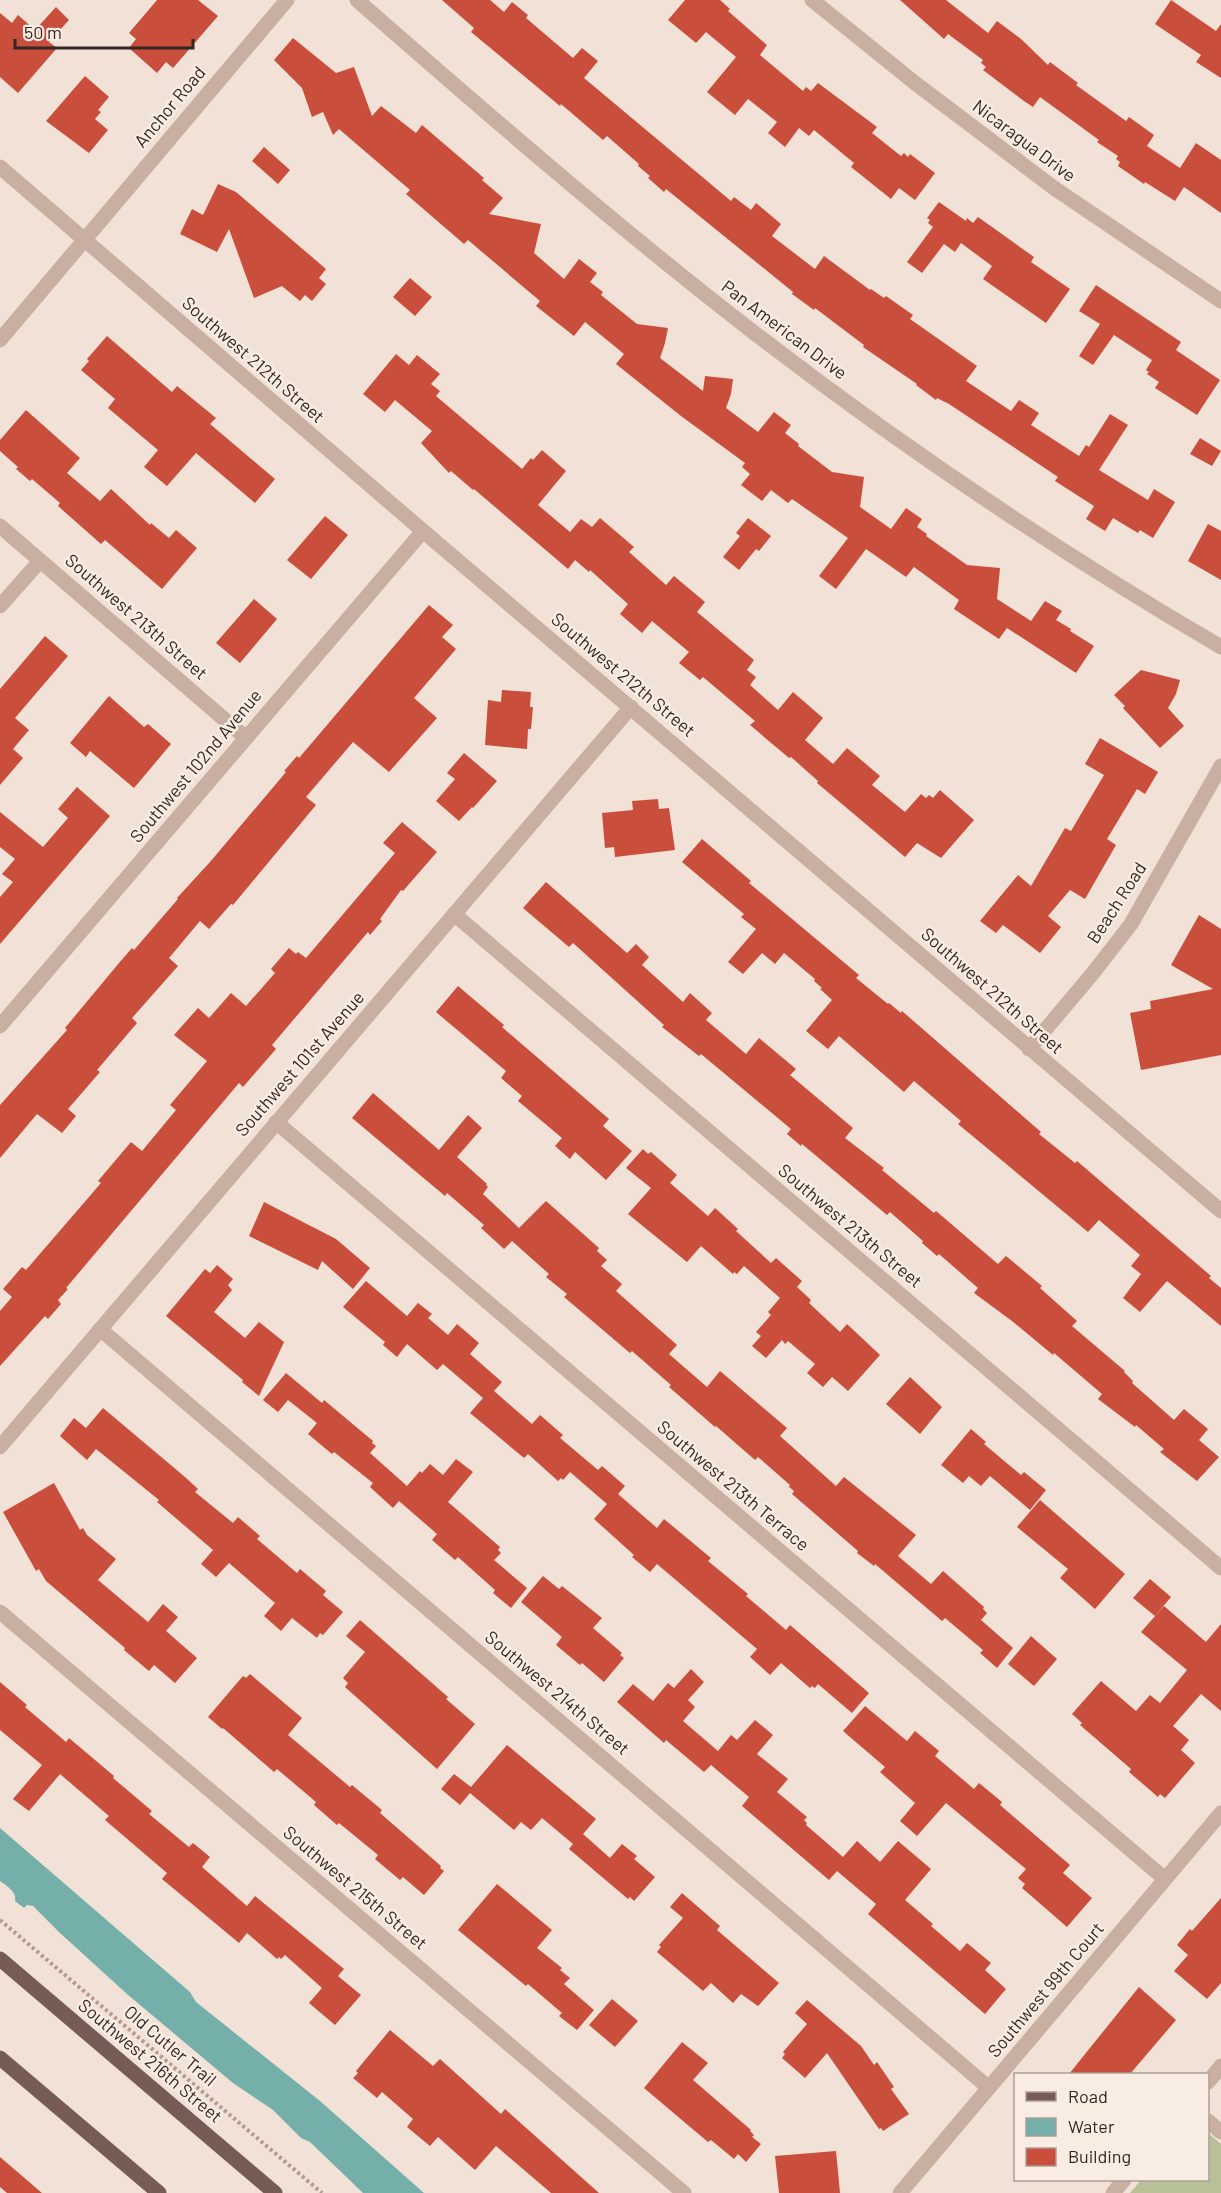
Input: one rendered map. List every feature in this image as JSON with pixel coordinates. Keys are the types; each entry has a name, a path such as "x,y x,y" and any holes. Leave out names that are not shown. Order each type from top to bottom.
{"main road":[{"name":"Southwest 216th Street","path":"0,1959 275,2193"},
{"path":"0,2058 159,2193"}],"street":[{"name":"Anchor Road","path":"0,340 287,0"},
{"name":"Pan American Drive","path":"357,0 582,193 696,288 773,347 967,488 1090,568 1221,647"},
{"name":"Nicaragua Drive","path":"812,0 915,83 1054,189 1221,301"},
{"name":"Southwest 212th Street","path":"0,167 1221,1211"},
{"name":"Southwest 213th Street","path":"0,526 246,738"},
{"name":"Southwest 102nd Avenue","path":"0,1026 423,531"},
{"path":"0,606 40,561"},
{"name":"Southwest 101st Avenue","path":"0,1447 631,707"},
{"name":"Beach Road","path":"1029,1049 1100,965 1131,924 1221,766"},
{"name":"Southwest 213th Street","path":"454,914 1221,1568"},
{"name":"Southwest 213th Terrace","path":"276,1122 1165,1879"},
{"name":"Southwest 214th Street","path":"100,1329 989,2088"},
{"name":"Southwest 215th Street","path":"0,1612 684,2193"},
{"name":"Southwest 99th Court","path":"900,2193 1221,1813"},
{"path":"1209,2081 1221,2066"},
{"path":"1209,2122 1221,2132"},
{"path":"1113,2193 1123,2181"}],"path":[{"name":"Old Cutler Trail","path":"0,1920 322,2193"}],"green space":[{"path":"1209,2134 1221,2144 1221,2193 1130,2193 1140,2181 1209,2181"}],"water":[{"path":"0,1828 190,1992 196,2002 320,2101 424,2193 363,2193 273,2110 233,2083 127,1994 33,1906 27,1905 24,1908 15,1901 13,1892 0,1881"}],"building":[{"path":"157,0 198,0 218,16 173,68 166,62 157,73 129,48 136,39 129,33"},
{"path":"442,0 490,0 504,12 512,2 528,15 526,18 573,58 582,48 598,61 584,78 731,201 734,197 751,210 756,203 781,224 772,236 815,269 824,256 870,290 884,298 886,296 913,315 910,319 977,366 966,381 1011,411 1019,400 1039,413 1031,425 1079,456 1086,445 1089,447 1110,414 1128,425 1099,470 1148,500 1154,489 1175,502 1153,538 1140,530 1138,533 1113,518 1105,531 1086,519 1094,506 1055,481 1058,477 1003,440 949,404 937,398 936,400 863,347 864,345 815,308 814,310 792,294 793,292 666,189 664,192 648,178 650,176 638,166 639,164 607,136 603,140 471,32 474,28"},
{"path":"685,0 720,0 730,9 728,11 767,45 760,55 803,91 806,87 811,91 818,83 877,127 872,133 901,156 904,153 908,157 910,154 935,173 915,200 899,188 891,199 851,167 854,163 814,130 809,136 799,128 785,147 768,133 777,122 748,99 735,115 707,92 736,57 706,32 696,43 668,20"},
{"path":"900,0 946,0 988,33 997,21 1021,39 1048,65 1050,62 1078,83 1076,85 1126,121 1129,117 1154,135 1147,146 1180,168 1196,143 1221,160 1221,213 1184,187 1175,201 1145,182 1144,184 1118,166 1120,162 1116,159 1118,156 1097,142 1099,140 1040,97 1033,107 1024,101 983,70 986,67 981,63 983,60 948,34 944,39"},
{"path":"1171,0 1216,31 1221,24 1221,78 1196,62 1201,55 1155,24"},
{"path":"56,7 69,20 49,42 57,48 18,93 0,77 0,13 12,23 18,15 35,30"},
{"path":"293,38 336,73 354,67 372,116 381,106 416,133 422,125 484,178 482,180 503,198 489,214 541,224 534,253 564,279 579,259 597,273 590,282 603,292 601,295 637,324 668,328 660,358 703,391 705,376 733,379 726,408 758,432 774,412 791,425 785,433 832,472 864,477 860,507 891,529 906,508 922,519 917,527 927,534 926,536 967,565 1000,568 997,599 1031,621 1045,601 1062,611 1056,620 1094,646 1076,673 1007,628 999,639 954,609 959,600 914,567 906,577 866,549 836,589 819,576 848,538 792,499 788,503 771,490 762,501 741,485 750,474 742,467 745,463 616,364 624,354 585,322 574,336 536,306 540,301 468,240 464,244 406,194 410,190 339,129 333,135 323,112 312,117 302,88 274,60"},
{"path":"85,76 109,97 98,110 101,112 95,119 108,130 89,153 46,121"},
{"path":"264,147 290,170 278,184 252,161"},
{"path":"218,184 236,192 326,269 319,278 326,284 312,301 305,295 300,301 282,286 254,298 229,229 217,252 180,234 192,209 203,215"},
{"path":"939,202 966,221 967,218 973,223 978,217 1034,257 1031,262 1070,289 1046,323 983,279 992,266 961,243 955,252 944,244 922,273 907,262 933,227 928,223 930,220 927,218"},
{"path":"410,278 432,297 415,316 393,297"},
{"path":"1096,285 1181,342 1176,350 1220,380 1197,415 1155,388 1159,382 1147,374 1149,372 1146,370 1152,360 1114,335 1093,365 1079,356 1100,324 1079,311"},
{"path":"107,336 172,392 177,386 216,418 210,424 275,479 255,503 196,453 167,486 144,467 158,450 108,408 115,399 81,370 89,361 87,359"},
{"path":"396,354 409,365 417,355 440,374 431,384 440,391 436,396 522,469 542,450 566,471 538,505 570,532 581,519 592,527 600,518 634,547 629,552 666,585 674,576 705,602 697,612 754,660 747,670 756,677 750,685 778,710 793,692 823,718 805,740 833,764 847,748 880,776 872,785 905,812 921,794 926,798 929,795 933,798 940,790 974,820 941,858 917,843 905,857 817,783 818,781 791,757 789,758 750,725 755,721 703,677 700,680 679,663 689,652 652,621 642,633 620,614 628,604 590,570 589,572 575,560 568,569 474,489 451,471 449,473 421,443 432,431 395,400 385,412 363,394"},
{"path":"26,410 80,458 67,473 100,501 111,489 150,525 151,523 169,538 176,530 197,548 162,589 105,540 101,544 58,506 60,503 32,479 30,481 16,469 18,467 0,451 0,440"},
{"path":"1200,438 1221,451 1212,466 1190,454"},
{"path":"325,516 348,535 311,579 287,560"},
{"path":"748,518 771,536 759,551 756,549 739,570 723,557 740,536 736,533"},
{"path":"1208,524 1221,531 1221,580 1188,561"},
{"path":"254,599 277,619 240,663 216,643"},
{"path":"429,605 453,625 442,637 456,649 414,698 437,718 389,772 353,742 306,797 316,805 233,905 231,904 209,929 200,921 169,958 178,966 132,1018 137,1023 97,1070 100,1072 68,1109 76,1116 62,1133 37,1114 0,1158 0,1105 67,1030 65,1028 119,963 132,948 134,950 286,772 284,771 297,756 299,758"},
{"path":"45,636 68,656 15,718 29,730 13,749 23,758 0,785 0,689"},
{"path":"1141,670 1180,680 1176,694 1168,708 1184,726 1160,748 1114,695"},
{"path":"502,690 531,692 530,707 533,707 531,729 528,729 527,749 485,745 488,700 501,702"},
{"path":"109,696 144,727 148,724 171,744 134,788 90,751 86,757 70,743"},
{"path":"1100,738 1158,772 1145,794 1137,789 1107,839 1116,845 1085,899 1070,890 1048,916 1061,927 1040,953 1003,925 996,933 980,921 1018,875 1031,886 1065,828 1071,831 1104,775 1085,764"},
{"path":"464,753 497,781 459,821 436,801 455,779 447,773"},
{"path":"77,787 110,816 0,944 0,897 13,882 2,874 15,859 0,847 0,812 43,847 68,818 58,809"},
{"path":"658,799 659,809 669,808 675,850 615,857 614,847 605,848 602,813 633,810 632,801"},
{"path":"402,822 437,852 403,891 401,890 380,919 382,921 370,935 368,932 272,1045 276,1049 243,1087 239,1083 66,1288 68,1289 58,1300 61,1304 48,1319 45,1316 0,1366 0,1311 12,1297 3,1289 22,1267 26,1270 101,1183 98,1181 131,1142 142,1151 176,1110 170,1105 207,1061 174,1035 198,1008 209,1018 231,993 246,1006 275,973 271,969 289,948 306,958 395,853 383,843"},
{"path":"702,839 751,881 749,883 859,975 856,978 888,1004 901,1013 902,1011 1041,1132 1039,1134 1075,1163 1077,1161 1211,1276 1209,1278 1221,1288 1221,1326 1167,1281 1140,1312 1123,1298 1141,1274 1131,1266 1140,1255 1099,1220 1088,1232 958,1124 961,1121 914,1081 904,1092 839,1036 828,1049 806,1031 832,1000 820,989 822,988 814,981 815,979 784,953 775,964 762,953 743,974 728,962 756,929 741,917 744,914 682,862"},
{"path":"546,882 627,953 636,944 649,957 642,965 683,1002 690,993 712,1013 706,1020 746,1054 759,1038 796,1069 790,1075 853,1128 845,1138 998,1264 1006,1256 1042,1286 1040,1288 1077,1321 1072,1326 1125,1371 1133,1381 1132,1383 1174,1420 1184,1409 1208,1429 1199,1440 1219,1457 1197,1481 1160,1452 1164,1449 1136,1425 1135,1427 1098,1399 1102,1394 1054,1353 1053,1355 974,1293 978,1288 939,1254 937,1256 890,1212 887,1215 802,1144 801,1146 787,1134 791,1129 701,1054 699,1056 662,1027 664,1025 573,943 569,947 523,908"},
{"path":"1199,915 1221,929 1221,1055 1141,1070 1130,1013 1151,1009 1150,1001 1213,989 1171,965"},
{"path":"458,986 609,1119 603,1126 632,1151 606,1180 575,1152 570,1159 555,1146 562,1138 518,1101 522,1096 501,1078 506,1071 436,1012"},
{"path":"373,1093 439,1150 468,1115 482,1128 457,1157 487,1184 488,1187 483,1194 519,1228 546,1201 599,1248 597,1251 607,1260 601,1266 622,1284 616,1291 677,1345 669,1354 707,1387 720,1371 787,1428 780,1436 836,1486 844,1477 916,1535 898,1556 931,1584 943,1571 984,1607 987,1613 981,1620 1013,1648 997,1668 980,1653 983,1650 945,1618 942,1621 875,1564 874,1566 857,1553 858,1551 792,1494 794,1491 789,1487 790,1485 758,1457 755,1460 669,1387 671,1385 632,1351 630,1353 564,1297 567,1294 546,1277 549,1274 512,1241 504,1249 481,1228 484,1225 447,1193 445,1196 352,1118"},
{"path":"643,1149 648,1154 651,1152 677,1175 670,1183 708,1216 715,1208 771,1263 776,1258 802,1281 797,1287 811,1300 809,1303 840,1332 847,1324 880,1355 848,1391 832,1377 823,1387 807,1373 815,1364 788,1341 785,1344 782,1340 766,1358 752,1346 761,1336 756,1332 771,1315 768,1312 780,1298 744,1266 737,1274 734,1272 733,1274 701,1246 687,1262 628,1214 651,1188 626,1168"},
{"path":"264,1202 336,1239 370,1268 353,1289 322,1261 318,1270 249,1236"},
{"path":"217,1265 233,1279 228,1285 232,1290 214,1312 245,1338 259,1322 284,1342 259,1396 166,1316 205,1269 210,1273"},
{"path":"366,1281 407,1316 418,1303 432,1314 428,1318 448,1335 457,1324 479,1343 470,1354 502,1382 494,1391 532,1424 540,1415 563,1435 560,1438 598,1470 602,1466 625,1486 618,1494 657,1528 664,1519 711,1558 708,1561 786,1630 790,1625 869,1693 852,1713 818,1684 815,1688 812,1686 810,1688 781,1663 770,1675 750,1657 757,1649 657,1564 650,1572 594,1519 607,1504 570,1472 563,1480 561,1478 558,1481 528,1454 524,1458 470,1413 483,1398 443,1364 437,1370 407,1344 397,1357 383,1345 385,1342 343,1307"},
{"path":"286,1373 322,1403 324,1400 373,1441 372,1443 376,1446 370,1453 407,1486 420,1471 422,1473 430,1464 443,1475 456,1459 473,1472 448,1502 500,1547 498,1550 501,1553 494,1560 527,1588 511,1608 493,1593 495,1590 458,1557 455,1560 432,1540 437,1534 399,1501 393,1508 370,1487 373,1483 308,1434 317,1423 288,1400 278,1412 263,1400"},
{"path":"910,1377 942,1407 920,1434 886,1404"},
{"path":"103,1408 185,1477 198,1489 195,1492 233,1523 238,1517 260,1536 257,1539 297,1573 300,1569 326,1591 323,1595 343,1612 323,1635 320,1633 317,1638 292,1618 281,1631 264,1616 275,1603 229,1563 216,1577 201,1564 213,1550 157,1502 159,1500 96,1449 87,1460 60,1436 74,1418 86,1428"},
{"path":"971,1429 986,1442 984,1444 1021,1475 1024,1472 1046,1490 1030,1510 990,1476 981,1486 969,1476 963,1483 941,1465"},
{"path":"54,1483 80,1530 83,1528 87,1535 116,1559 98,1580 148,1622 163,1604 178,1617 166,1631 197,1658 175,1683 154,1665 149,1671 46,1581 39,1569 36,1571 3,1512"},
{"path":"1040,1500 1125,1574 1095,1609 1060,1578 1068,1569 1017,1527"},
{"path":"543,1576 559,1589 562,1586 602,1618 593,1628 622,1653 620,1655 624,1658 604,1682 556,1645 562,1637 521,1602"},
{"path":"1150,1579 1171,1597 1155,1616 1133,1598"},
{"path":"1164,1606 1206,1642 1221,1624 1221,1711 1201,1694 1173,1726 1189,1740 1181,1750 1195,1763 1165,1798 1160,1794 1158,1797 1129,1772 1131,1769 1080,1725 1082,1723 1072,1714 1101,1681 1136,1711 1150,1695 1160,1703 1187,1670 1141,1632"},
{"path":"360,1620 448,1697 446,1699 475,1724 437,1769 345,1687 348,1683 343,1678 365,1652 346,1636"},
{"path":"1031,1636 1057,1659 1034,1686 1008,1664"},
{"path":"691,1669 704,1682 688,1700 695,1707 683,1721 718,1751 731,1735 737,1740 755,1720 773,1735 757,1754 788,1779 777,1792 807,1817 804,1820 806,1825 843,1857 857,1841 880,1862 898,1841 931,1869 905,1900 960,1951 967,1943 991,1963 985,1970 1006,1989 985,2014 868,1914 876,1904 837,1871 829,1880 742,1806 749,1797 711,1765 704,1772 666,1740 664,1743 617,1702 633,1684 653,1701 668,1683 674,1688"},
{"path":"250,1674 302,1718 288,1735 350,1787 352,1785 382,1810 380,1813 441,1866 440,1868 444,1871 424,1895 403,1877 400,1880 375,1859 378,1855 339,1823 337,1825 314,1805 316,1802 277,1769 274,1772 208,1717 243,1676 246,1678"},
{"path":"0,1682 66,1742 69,1738 114,1776 113,1778 152,1811 149,1814 189,1847 193,1843 210,1857 202,1867 247,1906 255,1896 344,1969 338,1976 361,1995 335,2025 309,2003 322,1988 285,1955 277,1959 247,1933 239,1943 162,1879 167,1873 105,1820 109,1816 60,1774 29,1811 13,1799 42,1765 0,1730"},
{"path":"865,1706 907,1741 915,1731 939,1751 935,1756 974,1789 979,1783 1002,1802 1000,1805 1070,1865 1063,1873 1092,1898 1067,1927 1022,1888 1025,1884 1018,1878 1026,1869 946,1803 917,1836 900,1821 915,1803 880,1772 885,1767 843,1731"},
{"path":"507,1745 596,1819 583,1834 610,1858 622,1844 637,1856 634,1859 655,1877 634,1901 630,1897 628,1899 569,1849 573,1844 542,1818 531,1830 521,1822 514,1830 470,1793 460,1805 441,1789 454,1774 471,1787"},
{"path":"497,1884 552,1930 537,1948 562,1968 560,1970 570,1978 564,1984 594,2010 577,2030 559,2016 562,2013 528,1984 526,1986 458,1930"},
{"path":"682,1893 720,1926 717,1930 779,1983 758,2006 741,1994 733,2003 711,1983 703,1991 657,1952 661,1947 659,1945 683,1918 670,1907"},
{"path":"1221,1898 1221,1983 1207,1999 1174,1971 1188,1955 1177,1945"},
{"path":"1139,1987 1176,2020 1131,2073 1070,2073"},
{"path":"612,1999 638,2021 615,2047 589,2025"},
{"path":"807,2000 861,2046 874,2065 877,2062 894,2087 891,2089 909,2114 883,2131 879,2129 827,2053 805,2078 782,2058 785,2054 783,2052 807,2024 795,2013"},
{"path":"390,2030 433,2066 440,2059 501,2114 505,2109 599,2193 551,2193 496,2146 475,2170 438,2137 430,2146 407,2127 413,2119 382,2092 377,2098 353,2078 358,2073 356,2071"},
{"path":"682,2042 708,2063 693,2080 751,2130 754,2135 752,2137 761,2144 746,2162 738,2154 734,2159 711,2140 708,2142 644,2088"},
{"path":"836,2151 840,2193 779,2193 775,2156"},
{"path":"0,2157 42,2193 7,2193 0,2187"}]}
